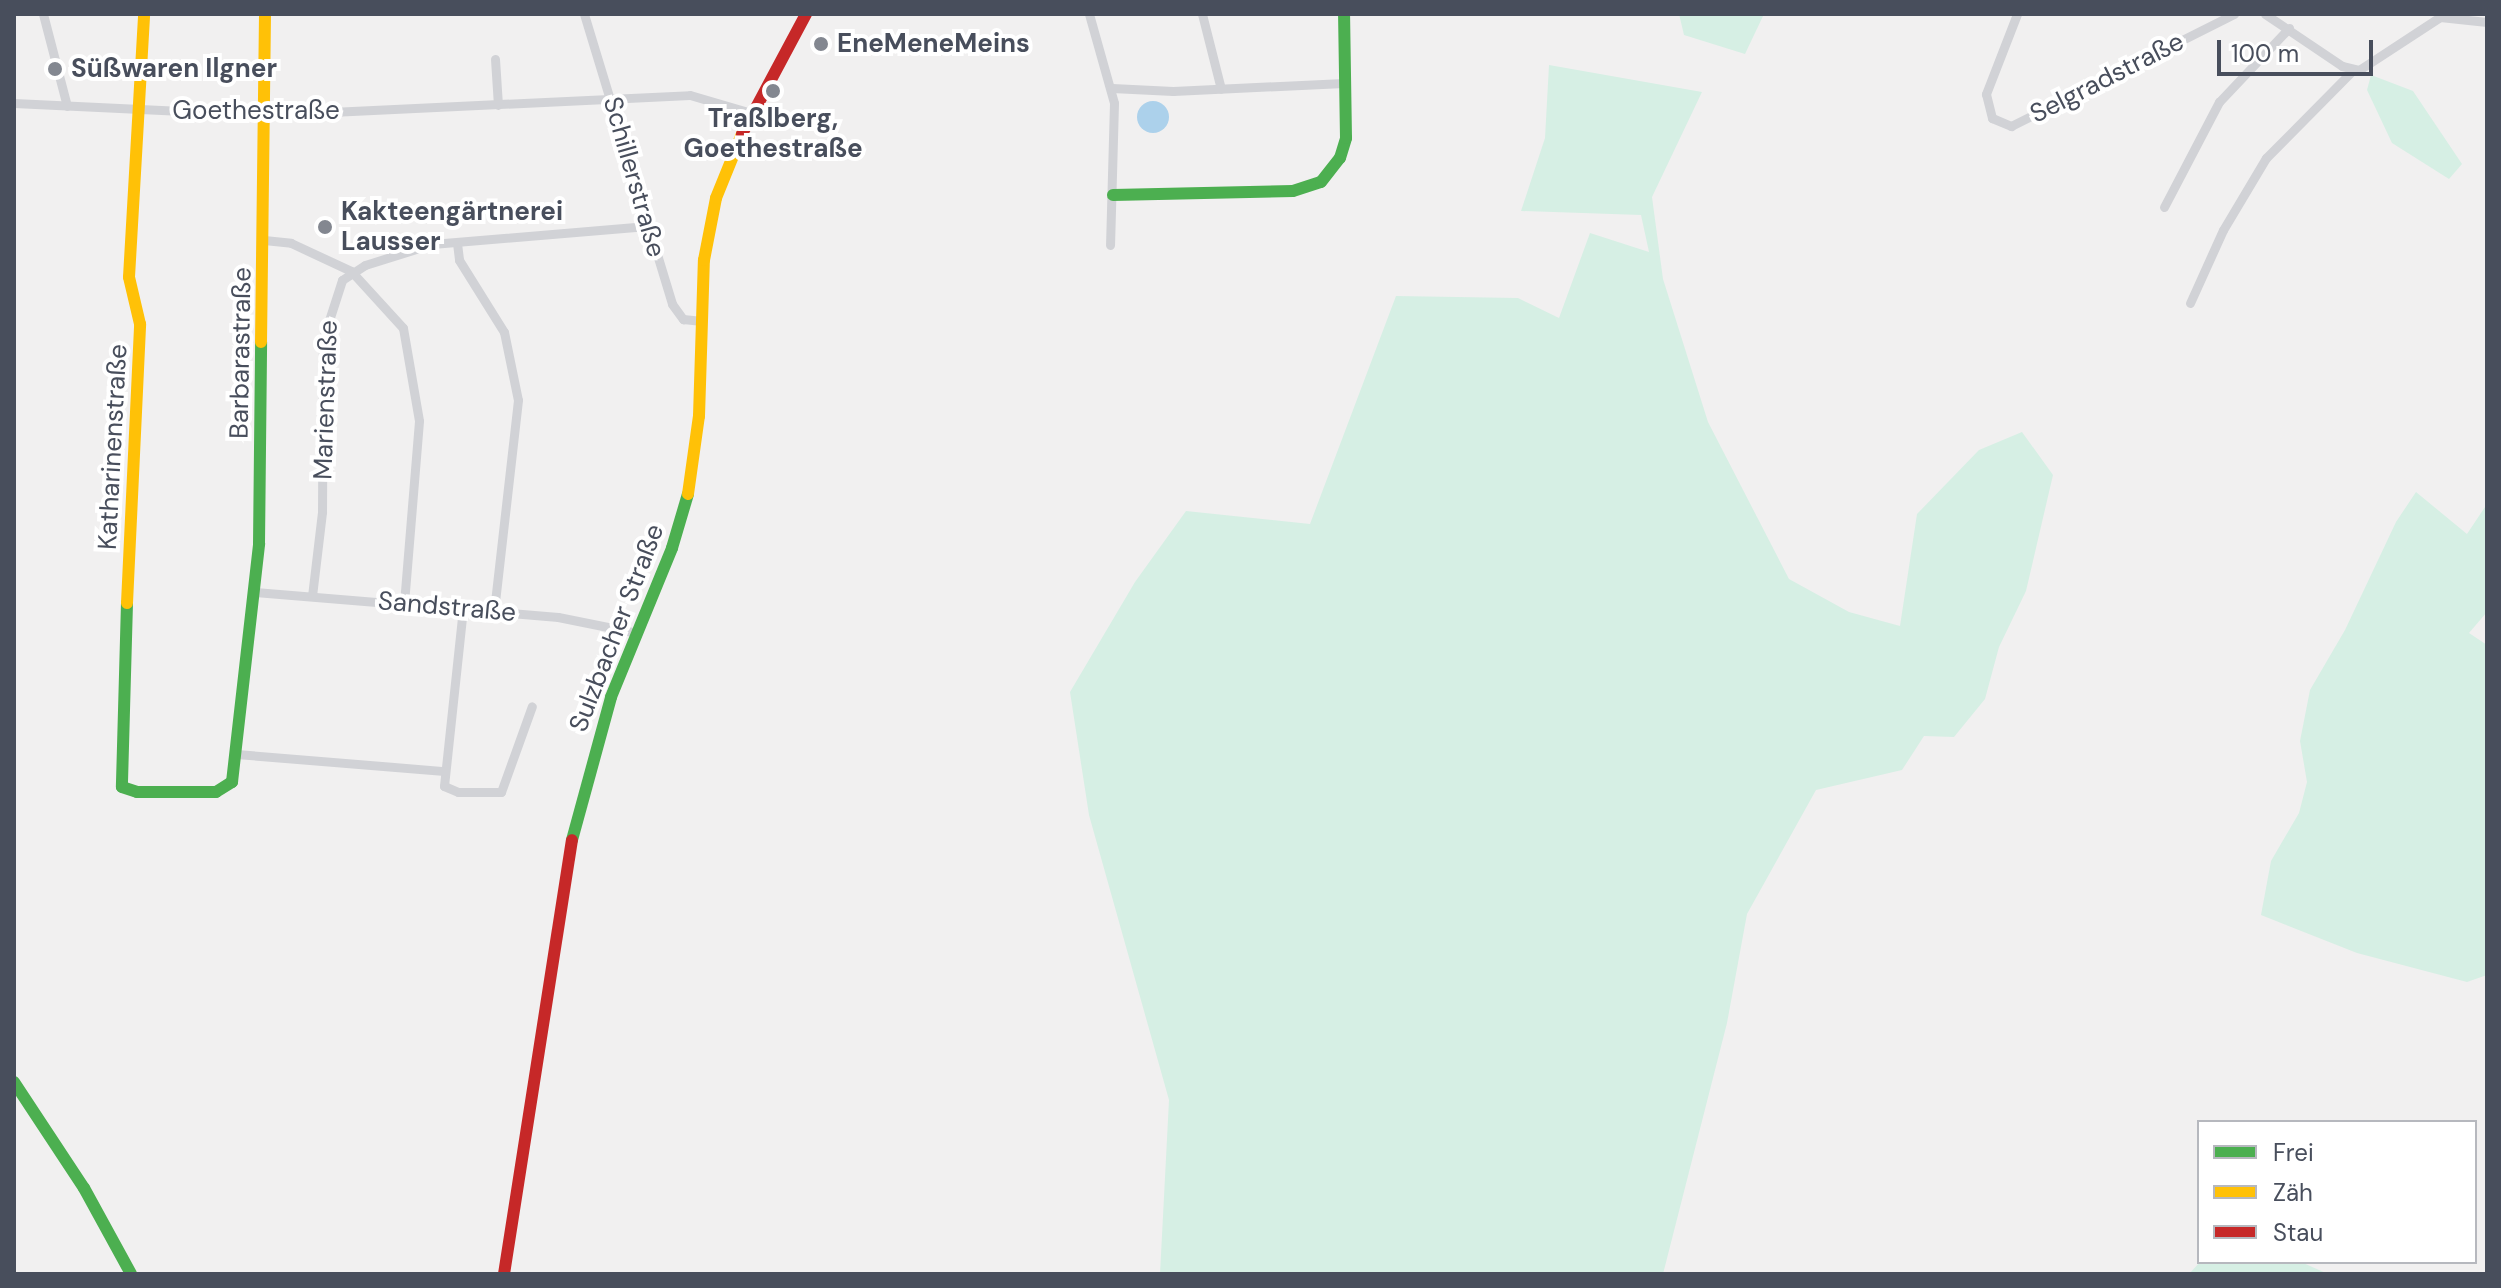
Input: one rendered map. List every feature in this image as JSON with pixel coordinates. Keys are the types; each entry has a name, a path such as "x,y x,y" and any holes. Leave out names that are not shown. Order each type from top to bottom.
{"street":[{"path":"43,14 67,106"},
{"name":"Katharinenstraße","path":"122,787 140,324 129,277 144,14"},
{"name":"Barbarastraße","path":"122,787 137,792 224,791 232,782 255,592 268,115 265,14"},
{"name":"Schillerstraße","path":"584,14 676,312 702,321"},
{"name":"Sulzbacher Straße","path":"504,1274 568,857 598,737 690,488 712,211 751,113 806,14"},
{"path":"1089,14 1112,88 1110,245"},
{"path":"1202,14 1221,89"},
{"path":"1113,195 1293,191 1321,182 1344,150 1344,14"},
{"name":"Selgradstraße","path":"2017,14 1986,94 1992,118 2011,126 2234,14"},
{"path":"2265,14 2353,70"},
{"path":"2190,303 2223,230 2266,158 2353,70 2379,62 2401,40 2440,17 2487,22"},
{"path":"2164,207 2219,102 2289,28"},
{"path":"495,59 498,105"},
{"path":"1112,88 1221,89 1344,83"},
{"name":"Goethestraße","path":"14,103 268,115 690,95 751,113"},
{"path":"351,271 411,249 647,226"},
{"path":"264,240 291,243 351,271 403,328 416,386 417,472 404,603"},
{"path":"457,243 459,260 504,332 517,392 515,451 494,610"},
{"name":"Marienstraße","path":"312,596 322,512 323,339 329,307 351,271"},
{"name":"Sandstraße","path":"255,592 494,610 620,626 637,633"},
{"path":"463,608 444,786 450,790 501,792 532,706"},
{"path":"236,754 444,771"},
{"path":"14,1082 84,1188 131,1274"}],"green space":[{"path":"1679,14 1764,14 1745,54 1684,35"},
{"path":"1549,65 1702,92 1652,197 1663,279 1708,422 1789,579 1849,612 1900,626 1917,514 1979,450 2022,432 2053,475 2026,591 1999,647 1985,699 1954,737 1924,736 1902,770 1816,790 1747,914 1727,1023 1663,1274 1160,1274 1169,1100 1089,815 1070,692 1135,582 1186,511 1310,524 1396,296 1518,298 1559,318 1590,233 1649,252 1641,215 1521,211 1545,138"},
{"path":"2371,75 2413,91 2462,164 2449,179 2392,143 2367,90"},
{"path":"2416,492 2467,534 2487,504 2487,612 2469,633 2487,645 2487,975 2467,982 2357,953 2261,915 2271,861 2299,813 2307,782 2300,741 2310,690 2345,630 2396,522"},
{"path":"2198,1264 2306,1264 2328,1274 2189,1274"}],"water":[{"path":"1153,101 1164,106 1169,117 1164,128 1153,133 1142,128 1137,117 1142,106"}],"traffic: fast":[{"path":"1113,195 1293,191 1321,182 1340,158 1346,138 1344,14"},
{"path":"127,603 122,787 137,792 216,792 232,782 259,544 261,342"},
{"path":"572,840 611,697 672,548 688,494"},
{"path":"14,1082 84,1188 131,1274"}],"traffic: slow":[{"path":"127,603 140,324 129,277 144,14"},
{"path":"261,342 265,14"},
{"path":"688,494 699,416 704,260 716,198 742,134"}],"traffic: jam":[{"path":"742,134 806,14"},
{"path":"504,1274 572,840"}],"place":[{"name":"EneMeneMeins","path":"821,44"},
{"name":"Süßwaren Ilgner","path":"55,69"},
{"name":"Traßlberg, Goethestraße","path":"773,91"},
{"name":"Kakteengärtnerei Lausser","path":"325,227"}]}
